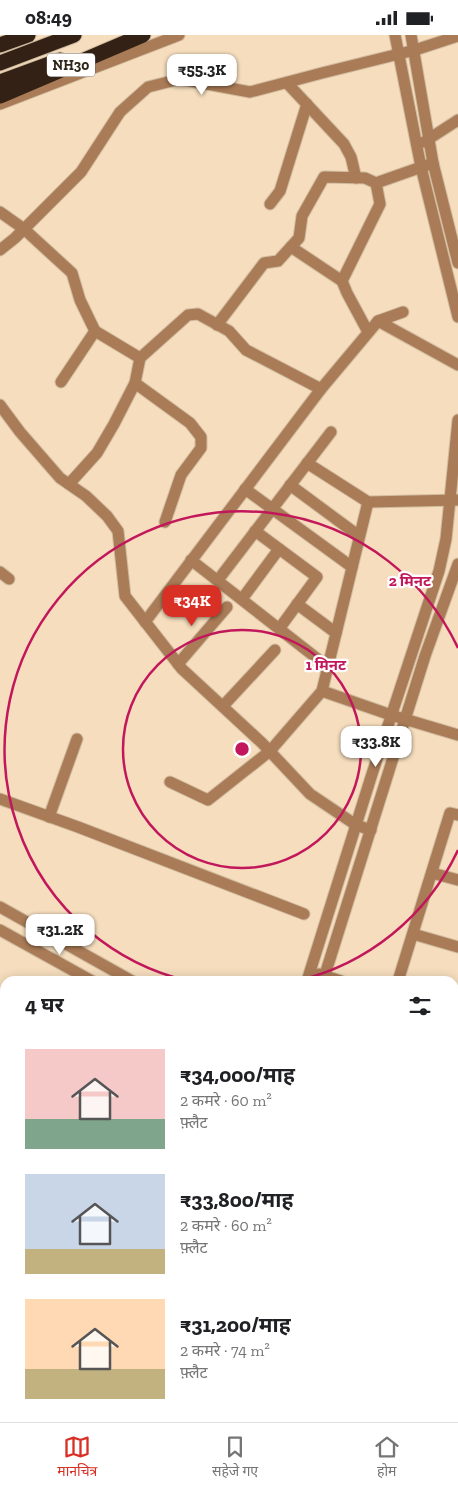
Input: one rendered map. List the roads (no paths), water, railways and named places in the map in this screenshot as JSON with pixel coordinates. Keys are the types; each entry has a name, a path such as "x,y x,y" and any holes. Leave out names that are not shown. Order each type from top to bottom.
{"highway":[{"path":"2,39 28,35"},
{"path":"0,63 74,35"},
{"path":"0,83 124,35"},
{"name":"NH30","path":"0,97 143,35"}],"street":[{"path":"0,104 179,35"},
{"path":"395,35 421,167 458,317"},
{"path":"411,35 433,163 458,263"},
{"path":"0,251 81,172 120,112 148,87 180,79 250,93 415,50 458,36"},
{"path":"287,83 344,144 351,157 356,178"},
{"path":"270,203 280,191 306,104"},
{"path":"417,147 458,120"},
{"path":"217,325 264,263 278,261 299,238 302,216 324,177 365,178 376,183 433,163"},
{"path":"342,281 380,203 376,183"},
{"path":"0,212 24,229 72,273 80,299 95,331 140,358"},
{"path":"290,247 342,281 368,332"},
{"path":"145,621 321,389 368,332 378,321 403,312"},
{"path":"69,484 97,453 114,424 135,383 140,358 188,315 198,314 229,331 246,349 321,389"},
{"path":"378,321 458,365"},
{"path":"61,382 95,331"},
{"path":"135,383 190,423 201,437 201,448 181,475 165,522"},
{"path":"0,405 60,478 86,496 107,516 118,531 124,596 178,665 270,751 310,794 356,825 371,830"},
{"path":"309,976 391,715 439,571 454,500 458,421"},
{"path":"218,580 330,432"},
{"path":"307,463 368,502 454,500"},
{"path":"290,485 359,536"},
{"path":"245,489 352,567"},
{"path":"170,782 208,801 270,751 322,691 368,502"},
{"path":"255,531 316,577 279,629"},
{"path":"242,599 278,549"},
{"path":"192,560 328,667"},
{"path":"325,976 425,655 458,563"},
{"path":"297,603 336,633"},
{"path":"178,665 227,607"},
{"path":"223,706 275,650"},
{"path":"322,691 391,715 458,735"},
{"path":"49,817 77,739"},
{"path":"0,799 304,914"},
{"path":"400,976 450,813 458,815"},
{"path":"432,873 458,881"},
{"path":"0,907 123,976"},
{"path":"0,930 83,976"},
{"path":"413,934 458,947"}]}
